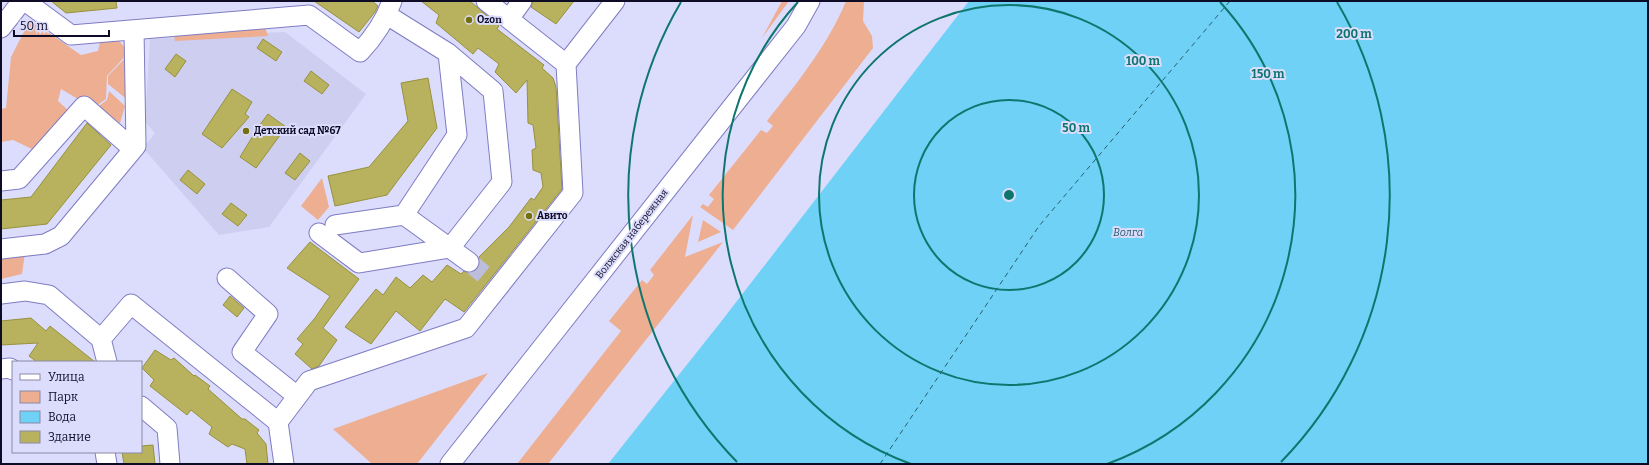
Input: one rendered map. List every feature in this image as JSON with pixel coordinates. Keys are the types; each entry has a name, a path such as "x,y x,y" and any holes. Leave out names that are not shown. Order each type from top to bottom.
{"street":[{"path":"1,28 22,1"},
{"path":"25,1 71,35 310,14 360,52 371,39 390,8 448,53 493,91 502,182 450,248 359,263 327,229 404,215 450,248 468,262"},
{"path":"486,1 566,64"},
{"path":"509,19 522,1"},
{"path":"278,422 309,380 466,328 494,282 573,193 566,64 615,1"},
{"name":"Волжская набережная","path":"450,464 791,32 810,1"},
{"path":"1,249 45,244 61,236 136,146 134,30"},
{"path":"404,215 456,135 448,53"},
{"path":"1,182 19,179 84,106 133,149"},
{"path":"227,278 268,314 242,352 297,396"},
{"path":"1,294 25,291 49,295 101,338 107,361"},
{"path":"101,338 131,304 278,422 284,464"},
{"path":"1,369 10,368 12,369"},
{"path":"142,407 167,428 170,464"},
{"path":"105,453 107,464"}],"shaded area":[{"name":"Детский сад №67","path":"285,32 366,94 269,227 219,235 143,148 155,133 145,122 150,39"}],"green space":[{"path":"782,1 789,1 762,38"},
{"path":"846,1 864,1 863,21 872,36 873,48 733,230 700,207 703,204 708,207 714,199 709,195 761,130 767,133 773,126 767,121 821,48 839,17"},
{"path":"30,20 81,55 98,51 100,42 118,40 129,52 107,76 106,99 93,108 61,89 58,101 69,111 34,150 13,140 1,142 1,109 6,108 11,57"},
{"path":"264,24 268,36 175,41 173,31"},
{"path":"128,55 129,101 108,84 108,76"},
{"path":"109,91 125,106 120,123 96,108 107,100"},
{"path":"322,178 329,207 318,220 301,206"},
{"path":"693,215 685,257 723,242 548,464 517,464 621,331 609,321 642,280 647,284 654,275 650,270"},
{"path":"703,220 721,232 698,242"},
{"path":"25,253 22,274 1,279 1,257"},
{"path":"488,373 417,464 372,464 333,429"}],"water":[{"name":"Волга","path":"969,1 1648,1 1648,464 608,464 720,323"}],"building":[{"path":"51,1 116,1 117,8 66,13"},
{"path":"314,1 372,1 378,6 359,32"},
{"path":"421,1 470,1 499,26 497,29 544,65 542,68 553,78 556,87 562,189 464,312 445,299 420,331 396,311 371,344 345,327 376,289 383,295 396,277 410,288 423,275 432,282 447,265 461,274 464,271 468,273 474,272 480,264 479,257 509,227 531,198 534,200 543,187 541,173 533,170 532,150 536,148 533,125 528,123 527,80 516,93 495,72 499,64 478,48 473,54 436,23 439,15"},
{"path":"533,1 574,1 556,24 531,7"},
{"path":"263,39 282,52 276,61 257,48"},
{"path":"176,54 186,61 175,77 165,69"},
{"path":"311,71 329,85 322,94 304,81"},
{"path":"428,78 437,128 387,195 335,206 328,176 369,167 408,121 401,83"},
{"path":"232,89 252,102 245,114 249,117 222,148 202,134"},
{"path":"268,114 286,127 256,168 240,157"},
{"path":"87,123 111,145 47,224 1,229 1,200 31,197"},
{"path":"300,153 310,161 295,180 285,173"},
{"path":"188,170 205,184 197,194 180,180"},
{"path":"231,203 247,215 238,226 222,214"},
{"path":"310,242 359,279 323,328 337,340 319,366 312,369 295,354 303,344 297,339 315,318 330,296 287,268"},
{"path":"230,296 244,308 237,317 223,305"},
{"path":"31,318 46,331 50,326 94,361 36,361 29,356 38,343 1,345 1,321"},
{"path":"155,350 171,360 174,358 194,376 195,375 210,386 208,389 242,419 245,419 259,430 257,433 266,444 268,464 247,464 245,449 232,444 228,447 209,434 212,427 191,410 187,415 150,386 154,380 142,368"},
{"path":"153,445 155,464 124,464 122,453 142,453 142,446"}],"ferry route":[{"path":"880,464 1039,226 1230,1"}],"tunnel":[{"path":"469,262 487,277"}],"place":[{"name":"Ozon","path":"469,20"},
{"name":"Детский сад №67","path":"246,131"},
{"name":"Авито","path":"529,216"}]}
